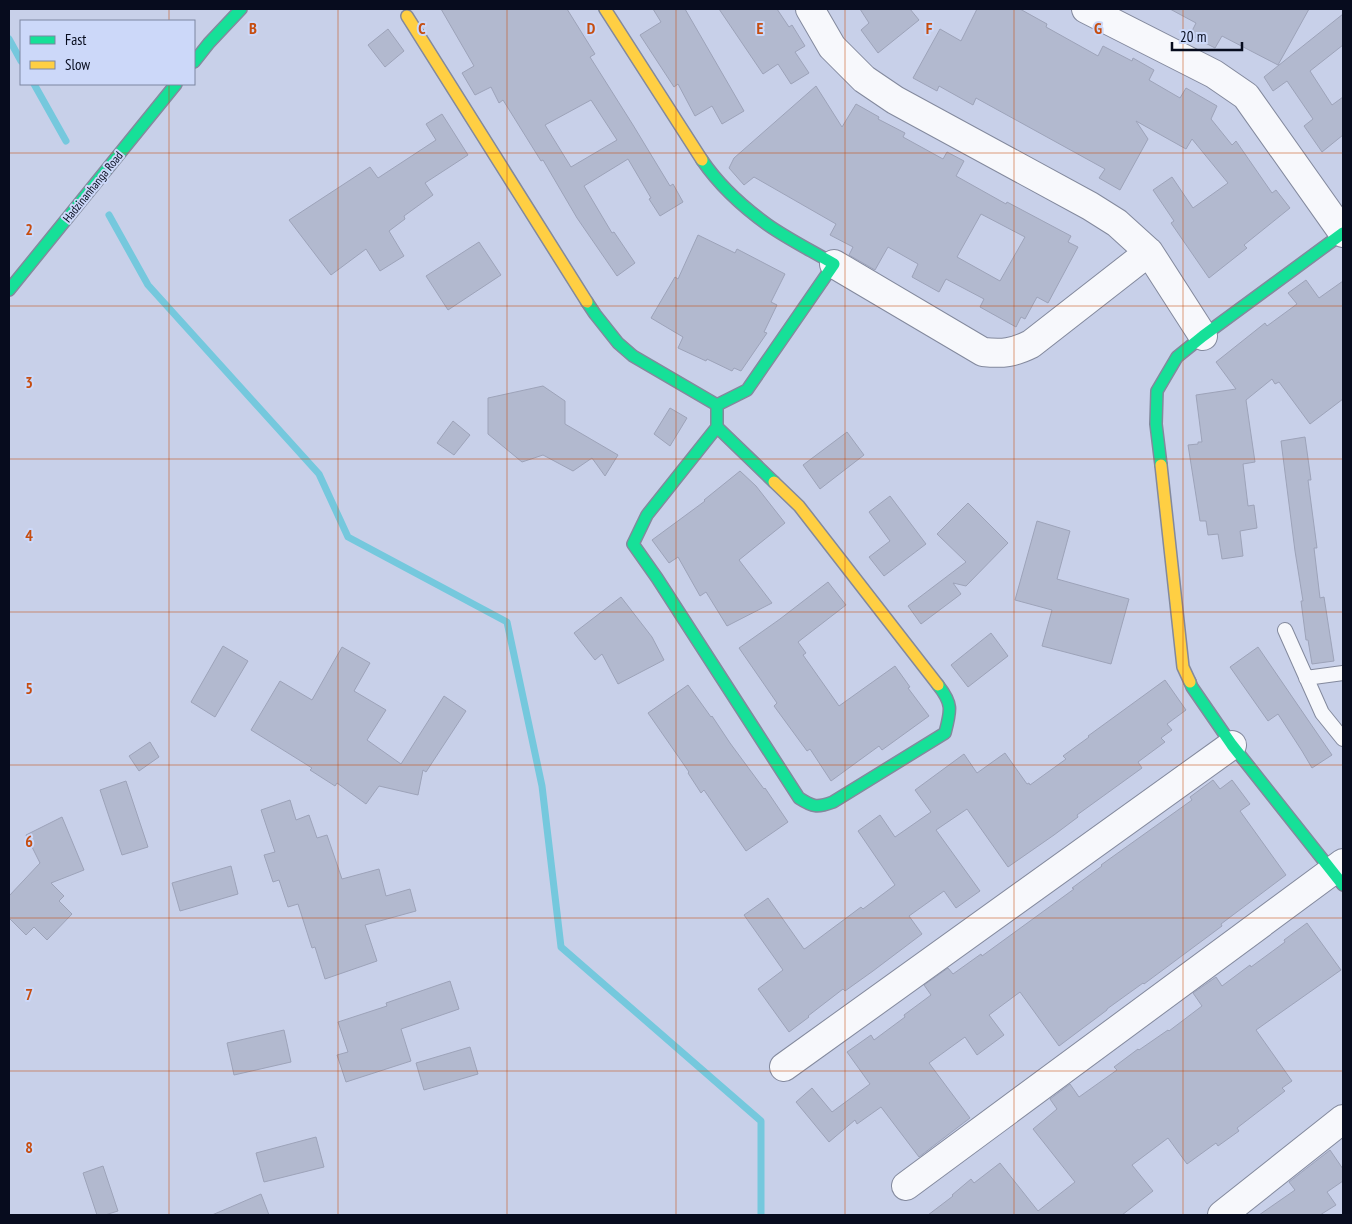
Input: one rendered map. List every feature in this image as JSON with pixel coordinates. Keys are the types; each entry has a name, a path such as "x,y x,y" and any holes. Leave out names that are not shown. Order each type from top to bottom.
{"street":[{"path":"195,61 241,9"},
{"path":"605,9 707,167 734,197 768,225 983,352 998,354 1017,351 1031,344 1149,252"},
{"path":"810,9 832,47 864,79 895,100 1090,206 1117,223 1149,252 1203,336"},
{"path":"906,1186 1340,873 1232,745 1192,687 1183,667 1156,424 1157,391 1177,357 1343,233 1246,96 1214,74 1086,9"},
{"path":"408,11 595,314 618,343 633,356 717,404"},
{"name":"Hadzinanhanga Road","path":"9,290 175,85"},
{"path":"717,404 747,390 834,264"},
{"path":"717,404 717,427 647,515 633,544 799,798 808,804 820,807 833,802 945,733 950,715 948,698 799,506 717,427"},
{"path":"784,1067 1232,745"},
{"path":"1222,1215 1343,1119"}],"lane":[{"path":"1285,630 1322,713 1343,739"},
{"path":"1306,678 1343,673"}],"building":[{"path":"441,9 567,9 595,54 590,57 670,186 673,184 683,202 660,216 628,159 584,186 612,233 614,232 635,263 617,276 577,218 543,160 541,161 503,100 499,103 491,87 475,95 462,73 474,66","holes":["591,100 617,140 571,167 545,125"]},
{"path":"653,9 685,9 744,111 722,124 712,106 695,116 678,84 674,87 640,35 661,22"},
{"path":"719,9 777,9 789,27 792,25 805,46 795,52 809,73 791,84 778,64 763,74"},
{"path":"860,9 910,9 919,20 878,53 861,30 869,23"},
{"path":"977,9 1020,9 1047,24 1046,27 1098,56 1103,46 1132,61 1133,58 1154,70 1149,80 1180,98 1186,88 1217,106 1211,119 1232,145 1236,141 1272,193 1276,190 1290,208 1244,245 1247,248 1209,278 1171,223 1174,221 1153,190 1172,177 1193,208 1228,183 1192,139 1186,149 1136,121 1148,139 1120,190 1099,178 1105,169 976,98 973,105 939,86 937,91 913,78 940,29 961,41"},
{"path":"1170,9 1309,9 1278,65 1222,36 1215,48 1190,35 1196,23"},
{"path":"1343,14 1343,45 1310,71 1332,105 1343,97 1343,135 1322,152 1304,126 1313,119 1287,81 1273,91 1264,77"},
{"path":"388,29 404,51 385,67 368,45"},
{"path":"816,86 842,127 856,104 879,117 878,119 905,133 903,137 943,159 947,152 964,161 956,176 1006,204 1007,202 1071,236 1068,242 1078,247 1048,303 1037,297 1025,319 1021,317 1016,327 980,307 984,299 946,279 939,292 912,277 918,264 888,247 875,270 849,255 853,247 830,235 836,224 754,177 744,185 729,168 734,158","holes":["981,214 1025,237 1000,281 957,257"]},
{"path":"442,114 468,155 425,183 433,195 404,216 405,219 389,231 404,256 380,271 366,249 331,275 289,220 370,167 378,178 436,140 426,124"},
{"path":"698,235 735,253 737,249 785,274 771,302 777,305 764,332 767,333 741,371 734,368 732,371 678,348 683,337 651,318 675,277 678,279"},
{"path":"479,242 501,275 448,310 426,276"},
{"path":"1306,280 1319,298 1343,281 1343,399 1310,424 1279,382 1275,384 1272,379 1246,400 1255,462 1243,464 1248,506 1254,505 1257,528 1240,531 1243,556 1222,559 1218,534 1208,535 1206,521 1200,521 1188,445 1202,442 1196,395 1236,389 1216,362 1265,323 1267,326 1297,304 1288,293"},
{"path":"543,386 565,401 565,424 618,455 605,476 592,458 573,471 543,455 522,462 488,434 488,398"},
{"path":"670,408 687,418 670,446 654,434"},
{"path":"453,421 470,435 454,455 437,443"},
{"path":"847,432 864,455 820,489 803,465"},
{"path":"1305,437 1311,480 1308,480 1317,548 1314,548 1320,598 1324,597 1334,661 1312,664 1308,640 1306,640 1301,601 1303,601 1281,441"},
{"path":"740,471 756,486 785,523 739,560 772,603 727,626 706,592 700,596 678,557 669,563 652,540 705,501"},
{"path":"890,496 926,544 884,576 869,557 890,541 869,512"},
{"path":"968,503 1008,543 966,586 953,583 961,594 921,624 908,606 966,562 937,534"},
{"path":"1037,521 1070,531 1057,579 1129,599 1111,664 1042,646 1052,610 1015,600"},
{"path":"828,582 846,605 798,642 806,653 803,655 839,706 895,666 910,687 908,688 929,716 882,750 879,746 831,781 810,749 807,751 774,706 777,703 739,648"},
{"path":"621,597 652,637 664,660 618,684 602,654 595,660 574,633"},
{"path":"991,633 1008,656 968,687 951,665"},
{"path":"223,646 248,661 215,717 191,702"},
{"path":"342,647 370,663 354,691 386,710 367,740 401,764 444,696 466,711 426,772 423,770 418,795 379,786 366,804 337,783 335,786 310,770 312,768 251,730 280,681 312,700"},
{"path":"1258,647 1332,755 1312,768 1278,714 1268,721 1230,667"},
{"path":"1165,680 1186,710 1167,724 1172,730 1161,738 1165,742 1138,762 1142,768 1077,815 1078,817 1054,835 1008,867 967,809 936,830 980,891 956,908 944,891 909,916 922,934 845,991 843,989 789,1032 758,989 783,970 744,915 768,898 804,949 806,948 861,907 863,909 895,885 858,831 880,815 895,837 931,812 915,790 964,754 977,773 1005,753 1027,784 1029,783 1030,785 1066,759 1063,756 1088,736"},
{"path":"688,685 788,822 746,851 704,790 701,793 689,772 648,713"},
{"path":"150,742 159,757 139,771 129,756"},
{"path":"1213,780 1220,789 1232,780 1250,804 1240,811 1286,875 1221,924 1222,926 1059,1046 1020,992 989,1015 1004,1035 977,1055 965,1037 929,1063 970,1118 919,1157 881,1107 857,1124 855,1120 829,1142 796,1102 812,1088 832,1112 870,1084 847,1052 871,1035 874,1040 931,995 924,985 948,968 953,974 981,954 982,956 1074,889 1072,888 1101,865 1192,800 1190,797"},
{"path":"126,781 148,847 122,855 100,790"},
{"path":"290,800 296,820 309,815 317,838 327,835 342,879 379,869 386,896 410,889 416,911 365,925 377,961 325,979 315,947 312,948 298,904 288,907 279,880 273,882 264,855 275,852 261,810"},
{"path":"62,817 84,870 51,883 64,896 59,901 72,914 47,940 34,927 26,935 9,918 9,896 40,863 26,835"},
{"path":"231,866 238,894 180,911 172,883"},
{"path":"1307,923 1341,970 1256,1030 1292,1081 1282,1088 1285,1091 1237,1128 1239,1131 1218,1146 1216,1143 1187,1164 1168,1138 1132,1165 1153,1191 1122,1215 928,1215 971,1179 974,1183 1000,1163 1038,1211 1075,1182 1033,1129 1057,1109 1050,1099 1070,1084 1079,1097 1117,1070 1114,1067 1138,1049 1169,1031 1202,1006 1193,993 1216,977 1222,986 1285,942 1284,940"},
{"path":"450,981 459,1009 401,1029 411,1061 346,1082 337,1055 348,1052 338,1022 387,1006 386,1003"},
{"path":"284,1030 291,1062 234,1075 227,1043"},
{"path":"470,1047 478,1074 424,1090 416,1063"},
{"path":"316,1137 324,1167 264,1182 256,1153"},
{"path":"1330,1150 1343,1169 1343,1181 1327,1192 1336,1205 1320,1215 1259,1215 1295,1190 1289,1182"},
{"path":"103,1166 118,1211 97,1215 83,1173"},
{"path":"261,1194 269,1215 212,1215"}],"waterway":[{"path":"9,39 20,59"},
{"path":"35,85 66,141"},
{"path":"109,215 148,285 319,474 348,537 507,622 542,786 561,947 761,1121 761,1215"}],"traffic: fast":[{"path":"195,61 241,9"},
{"path":"9,290 175,85"},
{"path":"587,302 618,343 633,356 717,405 747,390 834,264 759,218 724,187 702,160"},
{"path":"1161,465 1156,424 1157,391 1177,357 1343,233"},
{"path":"717,405 717,427 647,515 633,544 799,798 815,806 833,802 945,733 949,718 949,708 946,697 938,685"},
{"path":"717,427 774,482"},
{"path":"1190,682 1232,745 1343,885"}],"traffic: slow":[{"path":"605,9 702,160"},
{"path":"407,16 587,302"},
{"path":"1161,465 1183,667 1190,682"},
{"path":"774,482 799,506 938,685"}]}
